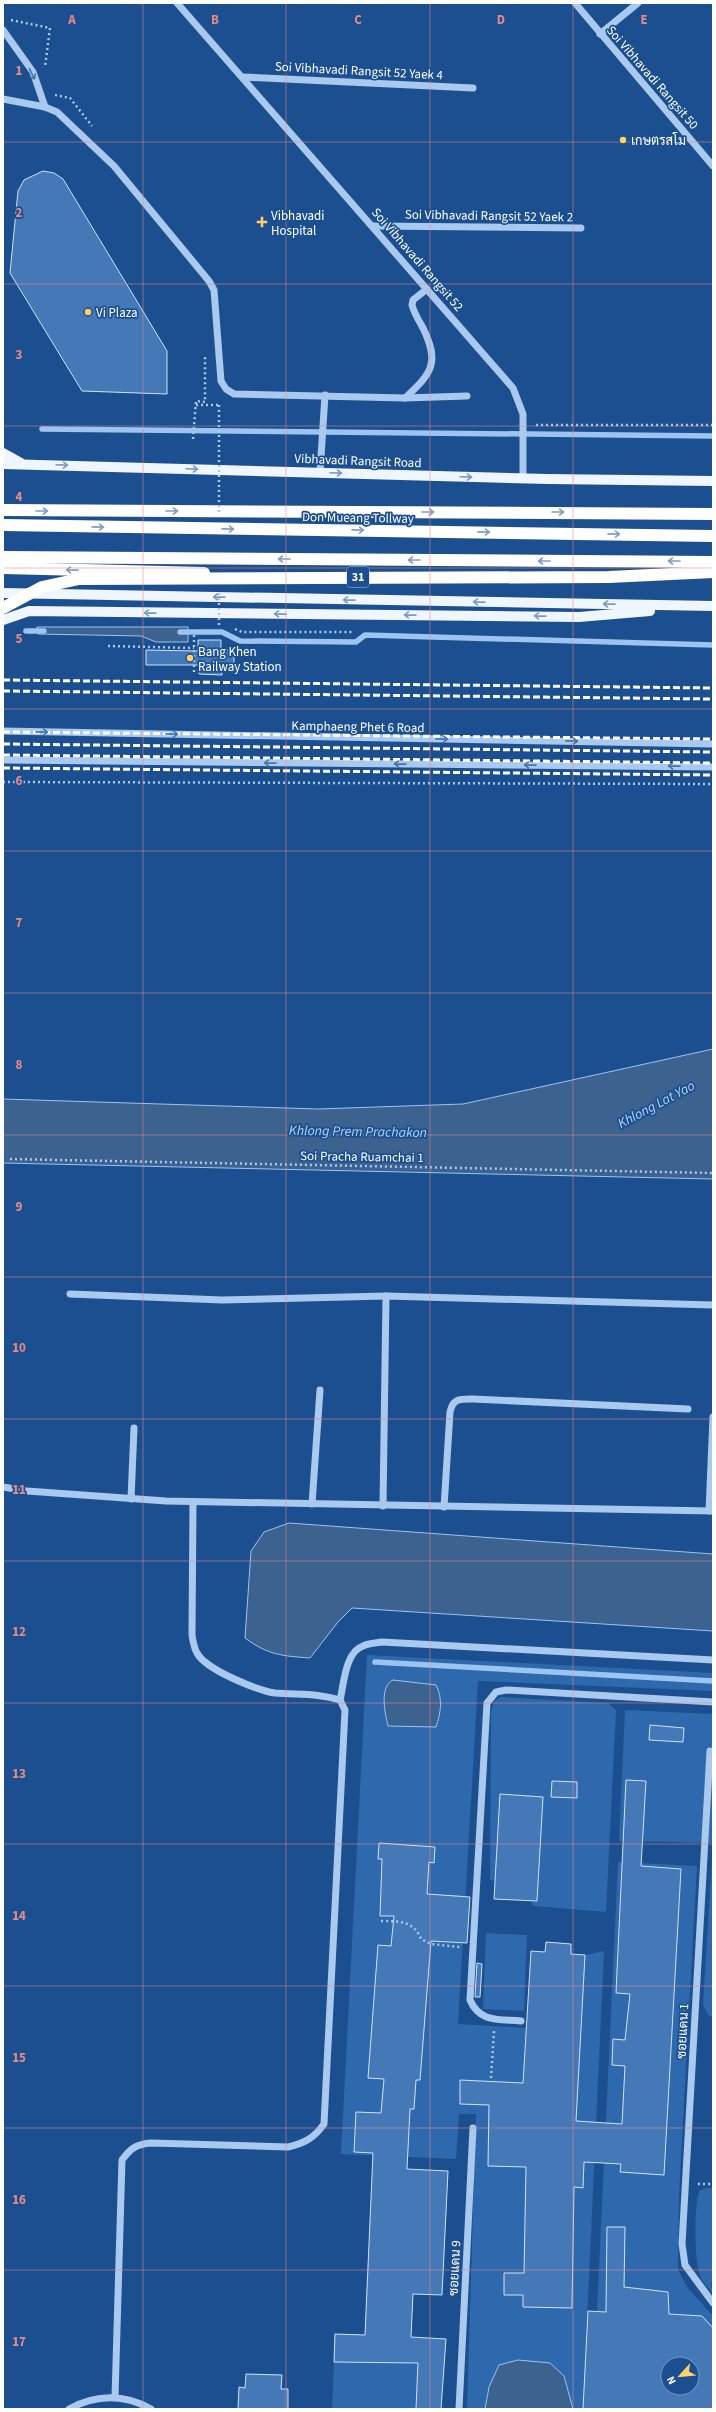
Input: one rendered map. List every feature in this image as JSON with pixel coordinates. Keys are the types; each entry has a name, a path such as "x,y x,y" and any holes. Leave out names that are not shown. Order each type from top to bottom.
{"highway":[{"path":"3,510 713,514"},
{"name":"Don Mueang Tollway","path":"3,525 713,536"},
{"name":"31","path":"3,557 713,562"},
{"name":"31","path":"3,568 354,576 713,577"},
{"path":"3,608 42,587 79,580 609,577 713,572"}],"main road":[{"path":"3,453 23,464"},
{"name":"Vibhavadi Rangsit Road","path":"3,464 523,478 713,481"},
{"name":"31","path":"3,593 708,606"},
{"path":"3,620 29,611 579,617 708,606"}],"street":[{"name":"Soi Vibhavadi Rangsit 52","path":"177,3 513,388 523,414 523,478"},
{"name":"Soi Vibhavadi Rangsit 50","path":"574,3 713,166"},
{"path":"600,34 638,3"},
{"path":"3,30 33,72 45,107"},
{"name":"Soi Vibhavadi Rangsit 52 Yaek 4","path":"243,77 473,88"},
{"path":"3,99 45,107 57,112 114,166 209,281 214,290 221,381 226,389 234,394 404,398 467,396"},
{"name":"Soi Vibhavadi Rangsit 52 Yaek 2","path":"373,226 581,228"},
{"path":"404,398 429,372 433,359 431,345 412,305 413,300 427,289"},
{"path":"320,472 325,395"},
{"name":"Kamphaeng Phet 6 Road","path":"3,732 713,744"},
{"path":"3,760 713,767"},
{"path":"70,1294 222,1300 386,1296 713,1305"},
{"path":"383,1506 386,1296"},
{"path":"312,1504 320,1390"},
{"path":"444,1507 450,1412 452,1404 455,1401 473,1399 688,1409"},
{"path":"3,1487 27,1491 194,1502 711,1511 713,1417"},
{"path":"131,1499 134,1428"},
{"path":"194,1502 192,1635 197,1654 209,1666 240,1681 274,1692 330,1697 340,1700"},
{"path":"115,2397 122,2160 129,2150 138,2144 151,2143 288,2147 306,2142 316,2135 324,2124 345,1710 340,1700 350,1659 356,1650 362,1646 382,1642 713,1660"},
{"path":"521,2021 494,2019 478,2014 470,2000 487,1703 496,1692 506,1690 713,1702"},
{"name":"ซอยแดน 1","path":"710,1751 682,2244 685,2265 713,2303"},
{"name":"ซอยแดน 9","path":"459,2409 473,2128"},
{"path":"69,2409 92,2399 115,2397 140,2402 151,2409"}],"path":[{"path":"3,19 50,28 44,71"},
{"path":"49,94 70,98 97,132"},
{"path":"193,439 196,401 204,402 205,352"},
{"path":"196,404 219,405"},
{"path":"523,425 713,425"},
{"path":"194,624 194,672"},
{"path":"108,646 194,648"},
{"path":"3,782 713,784"},
{"name":"Soi Pracha Ruamchai 1","path":"10,1159 713,1172"},
{"path":"381,1921 403,1922 410,1924 417,1930 421,1939 431,1944 473,1949"},
{"path":"491,2078 494,2019"}],"shaded area":[{"path":"367,1655 713,1673 713,1691 478,1681 458,2024 526,2028 523,2086 585,1955 604,1951 583,2409 467,2409 476,2114 459,2114 456,2159 341,2154"},
{"path":"501,1697 608,1703 616,1710 606,1912 534,1906 518,1884 490,1880 491,1713 494,1701"},
{"path":"625,1710 713,1714 713,1843 619,1841"},
{"path":"713,1843 713,2017 708,2015 703,2005"},
{"path":"618,1862 697,1866 679,2194 678,2270 687,2287 713,2316 713,2328 669,2314 668,2292 636,2289 633,2313 597,2311"},
{"path":"486,1933 527,1935 524,2011 483,2009"},
{"path":"706,2188 713,2188 713,2281 711,2283 713,2294 700,2276 696,2246 697,2199 699,2191"},
{"path":"334,2362 418,2363 416,2409 332,2409"}],"water":[{"path":"37,627 188,627 188,642 156,642 141,636 38,634"},
{"path":"713,1049 713,1179 3,1163 3,1099 318,1109 463,1104"},
{"path":"289,1523 713,1554 713,1631 352,1608 338,1622 310,1658 276,1654 253,1644 245,1638 251,1551 264,1532"},
{"path":"393,1680 436,1685 440,1695 440,1706 436,1727 388,1726 384,1694 389,1683"},
{"path":"518,2360 550,2363 564,2376 573,2409 485,2409 489,2387 499,2365"}],"building":[{"name":"Vi Plaza","path":"43,171 54,173 63,179 167,351 167,394 82,391 10,273 18,191 24,180"},
{"name":"Bang Khen Railway Station","path":"198,640 221,640 221,650 234,650 234,666 222,665 222,675 199,674 199,665 146,665 146,650 198,651"},
{"path":"650,1725 684,1728 683,1742 649,1740"},
{"path":"626,1780 646,1781 641,1866 681,1869 664,2175 620,2172 621,2164 584,2162 583,2188 574,2187 572,2308 523,2307 523,2295 504,2295 504,2273 524,2273 526,2167 488,2166 489,2105 460,2104 460,2080 523,2083 531,1951 545,1952 546,1942 571,1944 571,1954 585,1955 576,2121 622,2124 625,2066 612,2065 613,2039 625,2040 630,1994 616,1993"},
{"path":"552,1781 577,1782 577,1798 551,1797"},
{"path":"500,1794 543,1797 537,1901 494,1899"},
{"path":"379,1843 435,1847 434,1863 429,1862 427,1894 470,1897 467,1943 431,1941 420,2080 416,2080 414,2109 410,2109 407,2169 448,2171 442,2295 413,2294 411,2337 446,2339 441,2409 416,2409 418,2363 334,2362 335,2334 365,2335 373,2153 354,2152 356,2112 381,2113 384,2079 368,2078 378,1945 391,1946 394,1916 380,1916 382,1859 378,1859"},
{"path":"477,1963 482,1964 480,1997 475,1997"},
{"path":"607,2227 625,2227 624,2287 668,2292 669,2314 702,2316 713,2328 713,2409 583,2409 588,2311 606,2312"},
{"path":"246,2374 282,2375 281,2389 288,2389 288,2409 238,2409 239,2387 245,2388"}],"waterway":[{"path":"42,429 713,436"},
{"path":"26,631 44,631"},
{"path":"180,632 222,632 240,641 356,642 365,635 713,645"},
{"path":"375,1662 713,1681"}],"railway":[{"path":"3,680 713,688"},
{"path":"3,691 713,699"},
{"path":"3,732 713,739"},
{"path":"3,744 713,752"},
{"path":"3,755 713,763"},
{"path":"3,768 713,775"}],"place":[{"name":"เกษตรสโม","path":"623,140"},
{"name":"Vibhavadi Hospital","path":"262,222"},
{"name":"Vi Plaza","path":"88,312"},
{"name":"Bang Khen Railway Station","path":"190,658"}],"water label":[{"name":"Khlong Lat Yao","path":"656,1104"},
{"name":"Khlong Prem Prachakon","path":"358,1131"}]}
